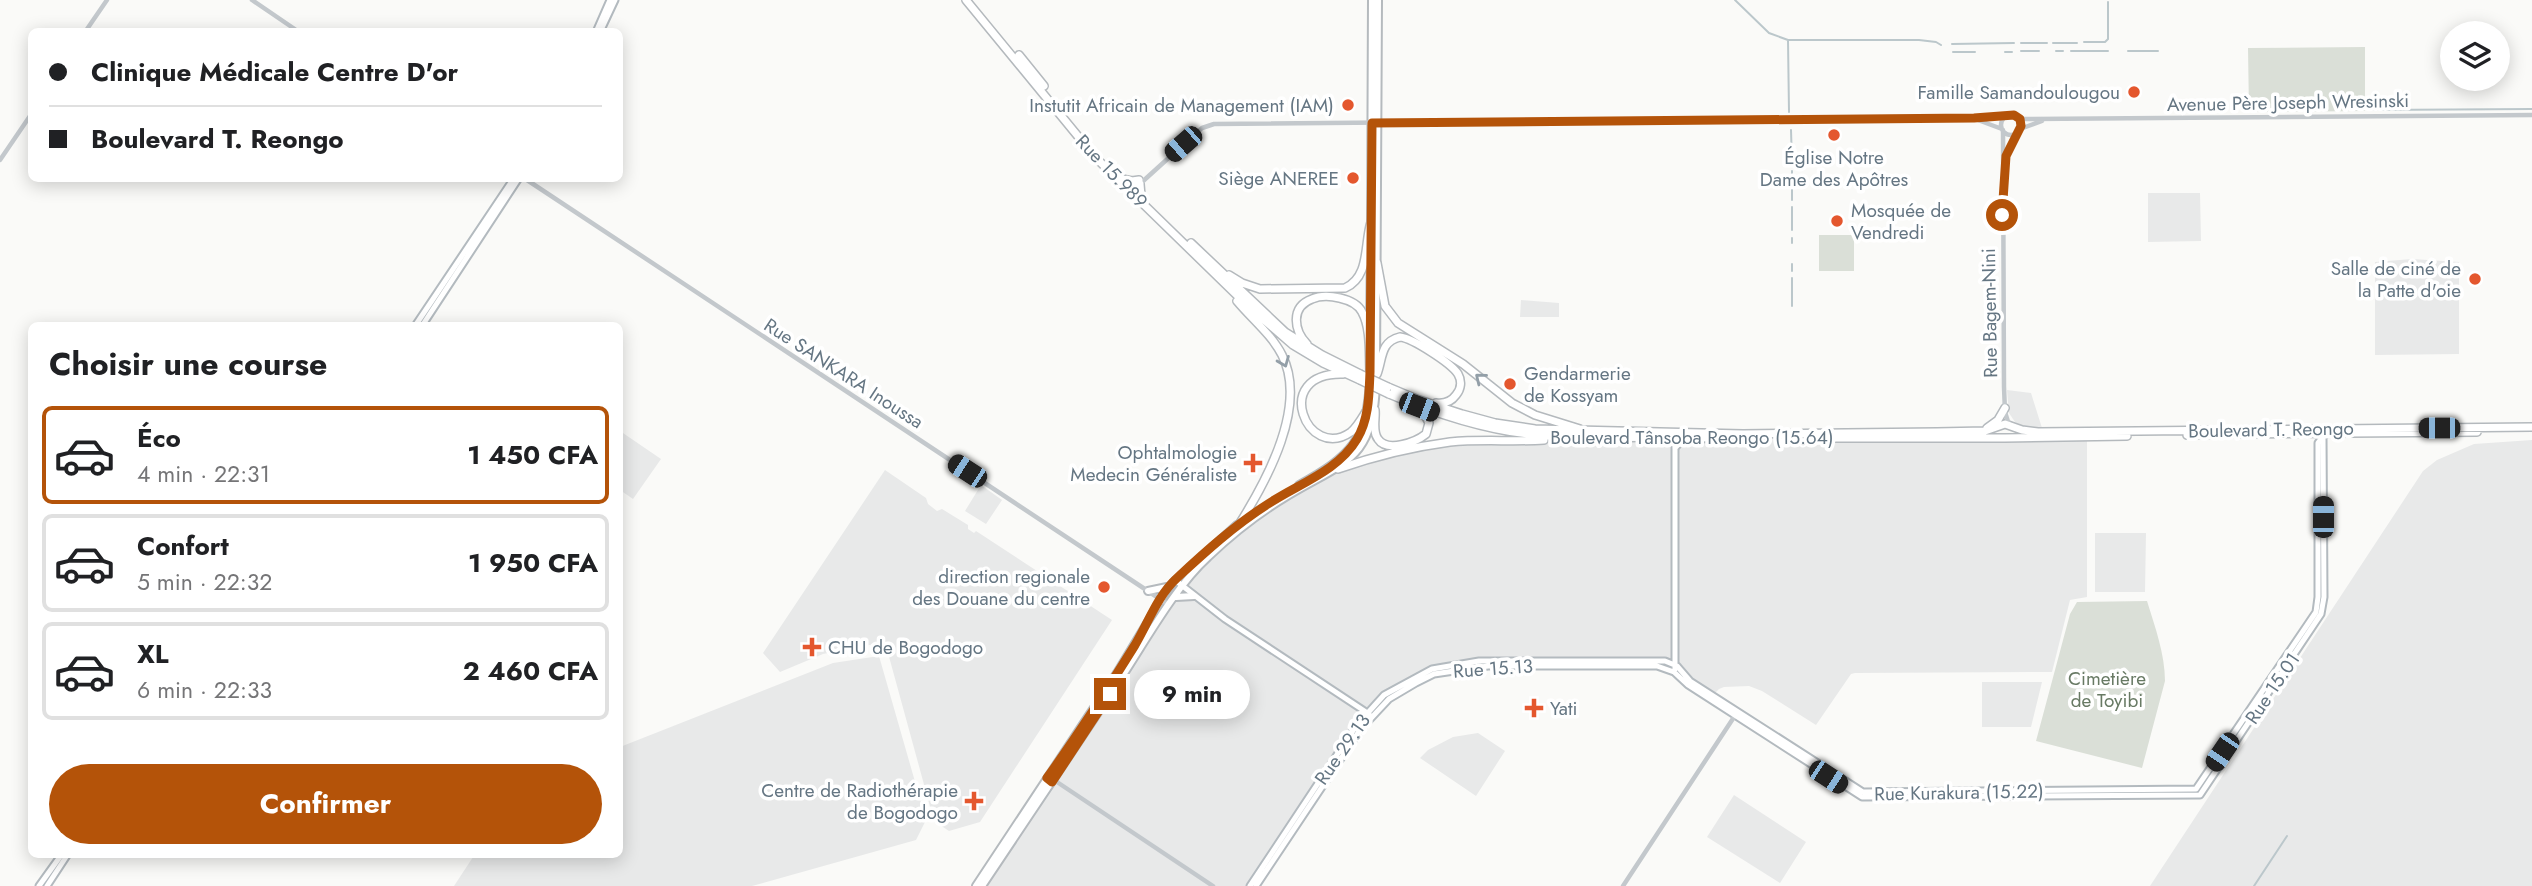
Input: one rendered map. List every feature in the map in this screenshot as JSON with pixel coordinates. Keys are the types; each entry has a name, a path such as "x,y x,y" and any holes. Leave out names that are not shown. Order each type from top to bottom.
{"highway":[{"name":"Rue 15.989","path":"966,0 1088,150 1135,185 1215,269"},
{"path":"972,0 1083,136 1122,179 1135,185 1141,196 1274,323 1298,341 1360,377 1419,403 1511,426 1584,430 1743,434 1975,432 2005,426"},
{"path":"1215,269 1261,289 1345,288 1355,283 1362,272 1371,222"},
{"path":"1377,263 1385,306 1398,323 1463,364 1512,403 1543,418 1584,430"},
{"path":"1215,269 1259,317 1293,345 1349,375"},
{"path":"1215,269 1282,354 1290,377 1291,402 1281,437 1259,492 1240,523"},
{"path":"1322,355 1298,333 1298,312 1312,298 1353,302 1361,310 1366,324 1373,373"},
{"path":"1373,373 1387,343 1400,337 1413,340 1455,370 1460,382 1457,394 1447,402 1419,403"},
{"path":"1360,377 1332,374 1312,381 1302,398 1304,419 1318,434 1337,437 1352,431 1371,410"},
{"path":"1371,410 1376,435 1381,442 1389,446 1409,442 1426,434 1429,423 1419,403"},
{"name":"Boulevard Tânsoba Reongo (15.64)","path":"1419,403 1458,420 1506,431 1578,437 2005,437 2532,430"},
{"path":"1975,432 1994,424 2005,410 2022,430"},
{"path":"2005,426 2012,433 2005,437 1998,433 2005,426"},
{"name":"Boulevard T. Reongo","path":"2005,426 2022,430 2150,432 2330,428 2532,430"},
{"path":"1334,468 1413,448 1453,442 1578,437"}],"main road":[{"path":"600,28 612,0"},
{"path":"982,886 1170,605 1206,558 1253,518 1351,458 1367,435 1371,410 1377,263 1372,0"},
{"path":"1373,373 1371,222 1378,0"},
{"path":"418,322 513,182"},
{"path":"425,322 513,182"},
{"path":"976,886 1052,779 1169,587 1240,523 1284,493 1334,468 1357,440 1371,410"},
{"path":"2321,597 2318,443 2330,428"},
{"path":"1640,436 1667,441 1675,449 1675,669"},
{"path":"1675,449 1681,441 1713,438"},
{"path":"1175,580 1194,596 1369,714"},
{"path":"1148,591 1169,587"},
{"path":"1175,598 1194,596"},
{"name":"Rue 15.01","path":"2202,783 2314,616 2321,597"},
{"name":"Rue 15.01","path":"2198,795 2203,792 2321,614 2321,597"},
{"name":"Rue 15.13","path":"1256,886 1369,714 1389,699 1434,674 1476,667 1657,666 1675,669 1737,713"},
{"name":"Rue Kurakura (15.22)","path":"1737,713 1865,793 2191,790 2202,783"},
{"name":"Rue Kurakura (15.22)","path":"1737,713 1862,797 2198,795"},
{"name":"Rue 29.13","path":"1250,886 1345,742 1369,714"},
{"path":"40,886 59,858"},
{"path":"47,886 65,858"}],"street":[{"path":"88,28 107,0"},
{"path":"252,0 293,28"},
{"path":"1135,185 1208,125 1228,123 1974,118 2011,115 2020,119 2019,131 2007,151 2003,173"},
{"name":"Avenue Père Joseph Wresinski","path":"2020,119 2532,115"},
{"path":"2002,130 2004,117"},
{"path":"1974,118 2010,134 2019,131"},
{"path":"0,160 28,119"},
{"name":"Avenue Père Joseph Wresinski","path":"2019,131 2044,120"},
{"name":"Rue Bagem-Nini","path":"2002,130 2005,426"},
{"name":"Rue SANKARA Inoussa","path":"530,182 1170,605"},
{"path":"1623,886 1737,713"},
{"path":"1052,779 1213,886"}],"shaded area":[{"path":"2148,193 2200,193 2201,241 2148,242"},
{"path":"2412,259 2459,262 2459,354 2375,355 2375,262"},
{"path":"1521,300 1559,303 1559,317 1520,317"},
{"path":"2007,390 2031,393 2042,428 2022,426 2015,422 2009,413"},
{"path":"623,433 661,459 633,499 623,492"},
{"path":"2087,436 2087,597 2070,600 2052,672 1855,673 1851,674 1816,725 1762,691 1749,686 1724,687 1713,695 1690,681 1672,663 1479,661 1432,669 1384,695 1367,712 1250,886 982,886 1037,803 1057,782 1122,676 1195,571 1253,518 1338,469 1453,442 1588,437"},
{"path":"2532,440 2532,886 2150,886 2423,471 2437,460 2474,444"},
{"name":"CHU de Bogodogo","path":"885,470 926,498 928,504 937,511 942,509 968,525 968,529 974,533 976,531 1112,620 980,822 949,831 934,821 885,642 823,654 780,672 763,653"},
{"path":"981,485 1002,500 986,524 965,511"},
{"path":"2095,533 2146,533 2145,592 2095,592"},
{"path":"879,656 926,820 916,840 752,886 454,886 472,858 623,858 623,746 833,663"},
{"path":"1982,682 2042,682 2031,727 1982,727"},
{"path":"1478,733 1505,751 1476,796 1420,758 1428,750 1453,737"},
{"path":"1734,795 1806,842 1780,883 1707,837"}],"green space":[{"path":"2365,47 2365,111 2249,112 2248,48"},
{"path":"1819,235 1854,235 1854,271 1819,271"},
{"name":"Cimetière de Toyibi","path":"2147,601 2161,651 2165,681 2142,768 2036,741 2070,614 2077,602"}],"waterway":[{"path":"1735,0 1769,33 1788,40 1919,40 1941,45"},
{"path":"2084,42 2105,42 2108,39 2108,2"},
{"path":"1788,40 1789,112"},
{"path":"1952,44 2014,43"},
{"path":"2021,43 2047,43"},
{"path":"2053,43 2077,43"},
{"path":"2021,51 2039,51"},
{"path":"2056,51 2063,51"},
{"path":"2071,51 2108,51"},
{"path":"2128,51 2158,51"},
{"path":"1953,52 1975,52"},
{"path":"2005,52 2012,52"},
{"path":"2373,110 2532,109"},
{"path":"1791,130 1792,164"},
{"path":"1792,171 1792,200"},
{"path":"1792,207 1792,230"},
{"path":"1792,238 1792,243"},
{"path":"1792,264 1792,271"},
{"path":"1792,278 1792,306"},
{"path":"2254,886 2287,836"}],"place":[{"name":"Famille Samandoulougou","path":"2134,92"},
{"name":"Instutit Africain de Management (IAM)","path":"1348,105"},
{"name":"Église Notre Dame des Apôtres","path":"1834,135"},
{"name":"Siège ANEREE","path":"1353,178"},
{"name":"Mosquée de Vendredi","path":"1837,221"},
{"name":"Salle de ciné de la Patte d'oie","path":"2475,279"},
{"name":"Gendarmerie de Kossyam","path":"1510,384"},
{"name":"Ophtalmologie Medecin Généraliste","path":"1253,463"},
{"name":"direction regionale des Douane du centre","path":"1104,587"},
{"name":"CHU de Bogodogo","path":"812,647"},
{"name":"Yati","path":"1534,708"},
{"name":"Centre de Radiothérapie de Bogodogo","path":"974,801"}],"route":[{"path":"1110,694 1052,782 1047,778 1149,622 1160,599 1175,580 1240,523 1335,464 1352,447 1362,430 1368,405 1370,372 1372,123 1746,121 1974,118 2014,115 2020,119 2021,126 2006,156 2002,215"}]}
